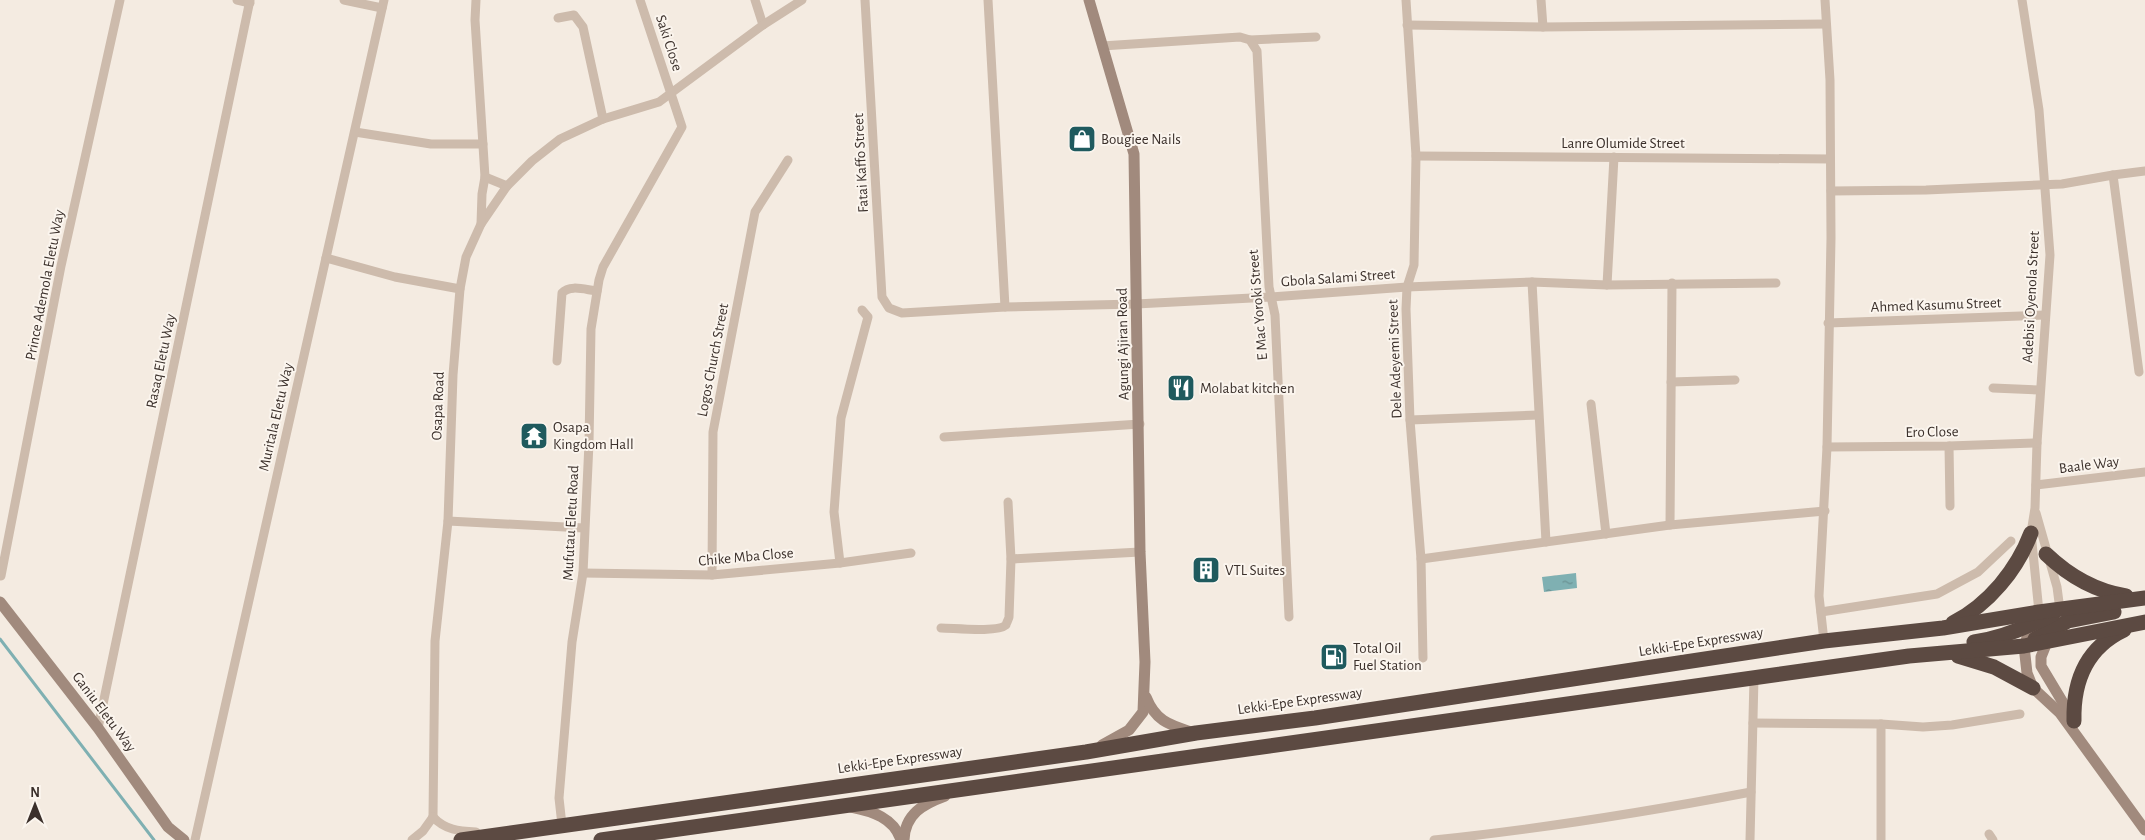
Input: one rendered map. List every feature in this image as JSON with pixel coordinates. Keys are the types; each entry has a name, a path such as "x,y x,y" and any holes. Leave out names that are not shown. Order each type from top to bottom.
{"highway":[{"path":"1943,628 1969,613 2004,580 2024,550 2031,533"},
{"path":"2046,554 2088,584 2107,593 2129,597 2145,597"},
{"name":"Lekki-Epe Expressway","path":"461,840 1086,752 1196,733 1324,716 1824,641 1943,628 2145,597"},
{"path":"601,840 1909,656 2024,646 2050,635 2068,621 2145,607"},
{"path":"1845,665 1863,657 1990,639 2030,626 2060,610"},
{"path":"2050,635 2145,622"},
{"path":"2074,721 2076,687 2088,660 2109,637 2145,622"},
{"path":"1909,656 1951,654 1975,660 1994,667 2033,688"}],"street":[{"name":"Prince Ademola Eletu Way","path":"1,576 61,266 120,0"},
{"path":"237,0 250,1"},
{"path":"344,0 383,4"},
{"name":"Osapa Road","path":"433,817 435,641 448,521 453,376 460,289 466,257 481,224 482,194 486,177 475,20 476,0"},
{"name":"Saki Close","path":"640,0 670,94"},
{"path":"755,0 763,25"},
{"path":"481,224 507,186 532,161 560,139 603,119 659,102 763,25 802,0"},
{"name":"Fatai Kaffo Street","path":"865,0 882,297 889,308 902,312"},
{"path":"988,0 1005,306"},
{"name":"Agungi Ajiran Road","path":"1089,0 1134,154 1140,424 1140,552 1145,693"},
{"name":"Dele Adeyemi Street","path":"1406,0 1416,156 1414,265 1407,287 1410,420 1421,559 1423,658"},
{"path":"1541,0 1543,27"},
{"path":"1824,641 1819,596 1827,447 1831,191 1830,80 1825,0"},
{"name":"Adebisi Oyenola Street","path":"2022,0 2040,110 2050,255 2040,390 2035,508"},
{"name":"Rasaq Eletu Way","path":"98,728 250,1"},
{"name":"Muritala Eletu Way","path":"196,840 383,4"},
{"path":"558,18 574,15 583,27 603,119"},
{"path":"1407,25 1543,27 1826,24"},
{"path":"1102,46 1240,37 1250,40 1316,37"},
{"name":"E Mac Yoroki Street","path":"1250,40 1257,51 1269,287 1275,315 1289,617"},
{"name":"Mufutau Eletu Road","path":"562,825 559,798 572,642 583,573 589,443 591,329 597,291 604,267 682,127 670,94"},
{"path":"354,132 431,144 483,144"},
{"name":"Lanre Olumide Street","path":"1416,156 1830,159"},
{"path":"1607,285 1614,157"},
{"name":"Logos Church Street","path":"712,575 713,432 755,212 788,160"},
{"path":"1831,191 1926,190 2062,184 2112,175 2145,172"},
{"path":"2112,175 2139,372"},
{"path":"486,177 507,186"},
{"path":"326,258 395,277 460,289"},
{"path":"1532,282 1546,542"},
{"name":"Gbola Salami Street","path":"902,312 1005,306 1136,304 1407,287 1532,282 1607,285 1776,283"},
{"path":"1670,525 1672,283"},
{"path":"557,361 562,293 567,288 597,291"},
{"path":"840,563 834,512 841,418 868,317 862,310"},
{"name":"Ahmed Kasumu Street","path":"1828,323 2045,315"},
{"path":"1671,382 1735,380"},
{"path":"1993,388 2040,390"},
{"path":"1591,404 1606,534"},
{"path":"1410,420 1538,415"},
{"path":"944,437 1140,424"},
{"name":"Ero Close","path":"1827,447 2037,443"},
{"path":"1949,446 1950,506"},
{"name":"Baale Way","path":"2036,485 2145,472"},
{"path":"941,628 985,629 1000,628 1006,624 1009,617 1011,559 1008,502"},
{"path":"2035,508 2031,533 2039,612 2030,626 2024,646 2027,673 2033,688 2060,713 2145,830"},
{"path":"2035,508 2056,587 2060,610 2041,657 2041,666 2074,721 2088,752"},
{"path":"1421,559 1670,525 1825,511"},
{"path":"448,521 584,528"},
{"path":"1821,612 1936,594 1978,572 2011,541"},
{"path":"1011,559 1140,552"},
{"name":"Chike Mba Close","path":"583,573 712,575 840,563 911,553"},
{"name":"Ganiu Eletu Way","path":"0,602 98,728 168,827 184,840"},
{"path":"1750,840 1754,678"},
{"path":"1145,693 1151,709 1170,726 1196,733"},
{"path":"1086,752 1117,738 1129,730 1143,712 1145,693"},
{"path":"1753,723 1881,724 1923,727 1952,725 2020,714"},
{"path":"1881,724 1881,840"},
{"path":"902,840 907,824 919,808 934,800 971,787"},
{"path":"1434,840 1585,820 1751,792"},
{"path":"829,807 852,807 880,816 895,828 902,840"},
{"path":"412,840 423,831 433,817 444,826 455,831 498,834"}],"water":[{"path":"1576,573 1577,588 1544,592 1542,577"}],"waterway":[{"path":"0,639 154,840"}],"place":[{"name":"Bougiee Nails","path":"1082,139"},
{"name":"Molabat kitchen","path":"1181,388"},
{"name":"Osapa Kingdom Hall","path":"534,436"},
{"name":"VTL Suites","path":"1206,570"},
{"name":"Total Oil Fuel Station","path":"1334,657"}]}
